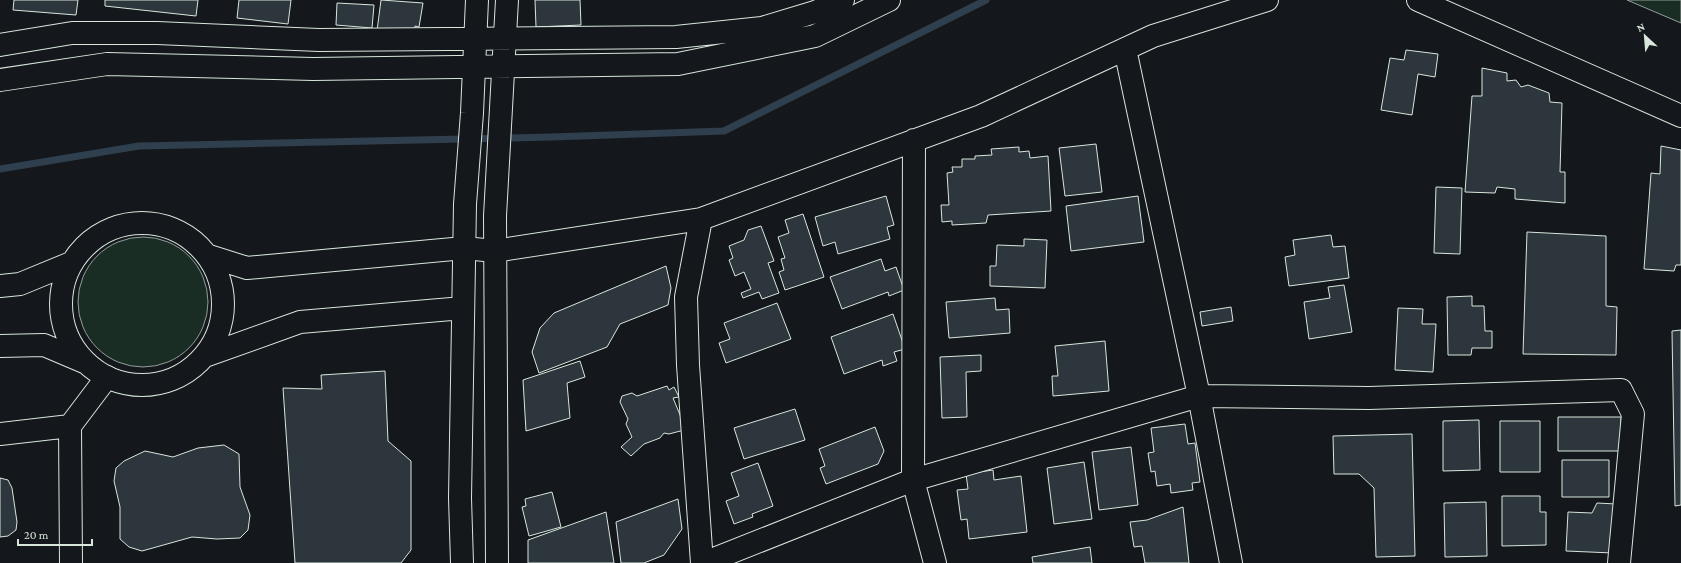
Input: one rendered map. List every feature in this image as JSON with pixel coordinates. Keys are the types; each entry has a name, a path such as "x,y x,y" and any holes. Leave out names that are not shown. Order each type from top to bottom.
{"street":[{"path":"462,563 460,498 465,204 472,113 477,0"},
{"path":"497,563 495,216 508,0"},
{"path":"0,45 72,33 157,33 319,40 676,37 762,28 815,12 843,0"},
{"path":"0,80 107,64 313,69 474,68 504,65 678,64 815,36 889,0"},
{"path":"209,256 247,268 464,248 495,251 701,219 981,116 1153,36 1267,0"},
{"path":"1418,0 1681,116"},
{"path":"1125,49 1199,396 1231,563"},
{"path":"914,140 914,480 935,563"},
{"path":"701,219 686,297 688,365 703,563 914,480 1199,396 1369,398 1621,390 1633,414 1619,563"},
{"path":"84,362 69,340 61,314 62,288 72,263 89,242 112,228 138,222 165,225 190,237 209,256 220,280 224,306 218,333 205,356"},
{"path":"0,286 20,284 72,263"},
{"path":"0,346 44,345 84,362 107,377 132,385 159,384 184,373 205,356 300,322 463,308"},
{"path":"71,563 70,426 107,377"},
{"path":"0,434 70,426"}],"green space":[{"path":"1627,0 1681,0 1681,23"},
{"path":"149,237 168,242 189,256 203,277 207,289 207,315 203,327 189,348 168,362 156,366 137,367 118,362 97,348 83,327 79,315 78,296 83,277 97,256 118,242 130,238"}],"building":[{"path":"14,0 78,0 76,15 13,10"},
{"path":"105,0 198,0 196,16 105,6"},
{"path":"239,0 291,0 288,24 237,18"},
{"path":"381,0 423,3 419,27 415,26 414,35 377,31"},
{"path":"535,0 580,0 581,25 536,27"},
{"path":"337,3 374,5 372,28 336,25"},
{"path":"1406,50 1438,54 1435,77 1418,74 1412,115 1381,110 1390,58 1404,60"},
{"path":"1482,68 1507,73 1507,81 1516,80 1521,87 1528,85 1549,93 1550,102 1562,103 1560,172 1565,172 1565,203 1515,199 1515,189 1497,187 1495,193 1465,192 1472,96 1482,96"},
{"path":"1096,144 1102,192 1065,196 1059,148"},
{"path":"1661,146 1681,150 1681,265 1676,265 1674,271 1644,269 1651,173 1660,174"},
{"path":"1019,147 1019,152 1029,151 1030,158 1048,156 1051,211 988,215 986,223 952,225 952,221 942,222 941,205 949,205 947,173 953,172 952,167 962,167 962,159 975,159 975,156 992,155 991,149"},
{"path":"1436,187 1462,188 1460,254 1434,253"},
{"path":"886,196 894,225 887,227 890,239 838,254 835,242 823,246 815,217"},
{"path":"1138,196 1144,242 1071,251 1066,206"},
{"path":"803,214 824,277 785,290 779,272 784,270 781,259 785,258 778,237 789,233 785,220"},
{"path":"761,226 774,261 768,263 779,293 762,299 759,292 743,298 741,293 751,289 744,272 735,276 729,260 733,258 729,246 744,240 748,230"},
{"path":"1527,232 1606,236 1606,306 1617,307 1616,355 1523,354"},
{"path":"1331,235 1333,247 1345,246 1349,278 1289,286 1285,257 1295,255 1293,240"},
{"path":"1024,239 1047,240 1045,288 990,286 990,266 996,266 997,245 1024,246"},
{"path":"881,259 885,271 896,267 904,290 889,296 888,292 842,309 830,277"},
{"path":"666,266 671,288 668,305 620,324 607,347 539,373 532,352 540,328 554,313"},
{"path":"1344,285 1352,332 1309,339 1304,302 1330,298 1328,287"},
{"path":"1472,296 1472,306 1484,306 1485,331 1492,331 1492,348 1472,348 1471,355 1448,355 1447,297"},
{"path":"995,298 996,310 1009,309 1010,333 949,338 946,302"},
{"path":"777,303 791,339 726,363 719,343 730,339 724,323"},
{"path":"1231,307 1233,321 1202,326 1200,312"},
{"path":"1398,308 1423,309 1422,324 1436,324 1433,372 1395,370"},
{"path":"893,314 905,349 894,352 897,361 883,366 882,360 844,374 831,337"},
{"path":"1681,330 1681,505 1675,506 1672,331"},
{"path":"1105,341 1109,391 1053,396 1052,376 1058,376 1055,346"},
{"path":"981,355 981,371 966,372 967,417 942,418 940,357"},
{"path":"580,361 585,377 567,383 570,418 526,431 523,380"},
{"path":"385,371 388,441 411,461 411,550 401,563 295,563 283,388 322,389 321,375"},
{"path":"667,386 669,390 674,387 679,397 673,398 683,422 684,430 669,434 664,433 660,438 644,444 631,456 621,447 632,437 626,424 628,419 620,402 622,396 632,393 637,396"},
{"path":"795,409 805,440 744,459 734,428"},
{"path":"1558,417 1621,417 1621,451 1558,451"},
{"path":"1479,420 1480,470 1443,471 1443,421"},
{"path":"1500,421 1540,421 1540,472 1500,472"},
{"path":"1185,424 1188,444 1195,443 1200,482 1192,483 1193,490 1171,493 1170,484 1157,486 1155,471 1151,472 1148,453 1154,452 1151,428"},
{"path":"875,427 884,451 878,464 826,484 820,468 825,466 819,449"},
{"path":"1412,434 1415,556 1376,557 1374,488 1359,474 1334,474 1333,436"},
{"path":"224,445 239,454 240,487 250,515 248,530 240,538 217,539 192,537 142,551 129,547 120,539 120,507 114,481 116,468 124,461 145,451 173,457 198,448"},
{"path":"1131,447 1138,505 1099,510 1092,452"},
{"path":"1562,460 1609,460 1609,497 1562,497"},
{"path":"1084,462 1092,519 1054,524 1047,468"},
{"path":"758,463 773,506 752,514 753,517 734,524 726,501 739,496 731,473"},
{"path":"993,470 994,480 1021,476 1027,532 969,539 967,519 961,520 957,490 968,489 966,474"},
{"path":"0,478 8,480 12,488 17,522 16,530 8,536 0,537"},
{"path":"552,492 561,527 529,536 522,507 526,506 525,499"},
{"path":"1502,496 1540,496 1540,512 1546,512 1546,545 1502,546"},
{"path":"678,499 682,529 664,555 644,563 621,563 616,522"},
{"path":"1486,502 1487,556 1445,557 1444,503"},
{"path":"1597,503 1616,504 1613,553 1566,551 1568,512 1592,513"},
{"path":"1183,507 1189,563 1145,563 1142,546 1134,547 1130,522 1147,520"},
{"path":"606,512 614,563 528,563 528,540"},
{"path":"1090,547 1092,563 1033,563 1032,557"}],"waterway":[{"path":"0,169 139,146 552,137 724,131 986,0"}]}
